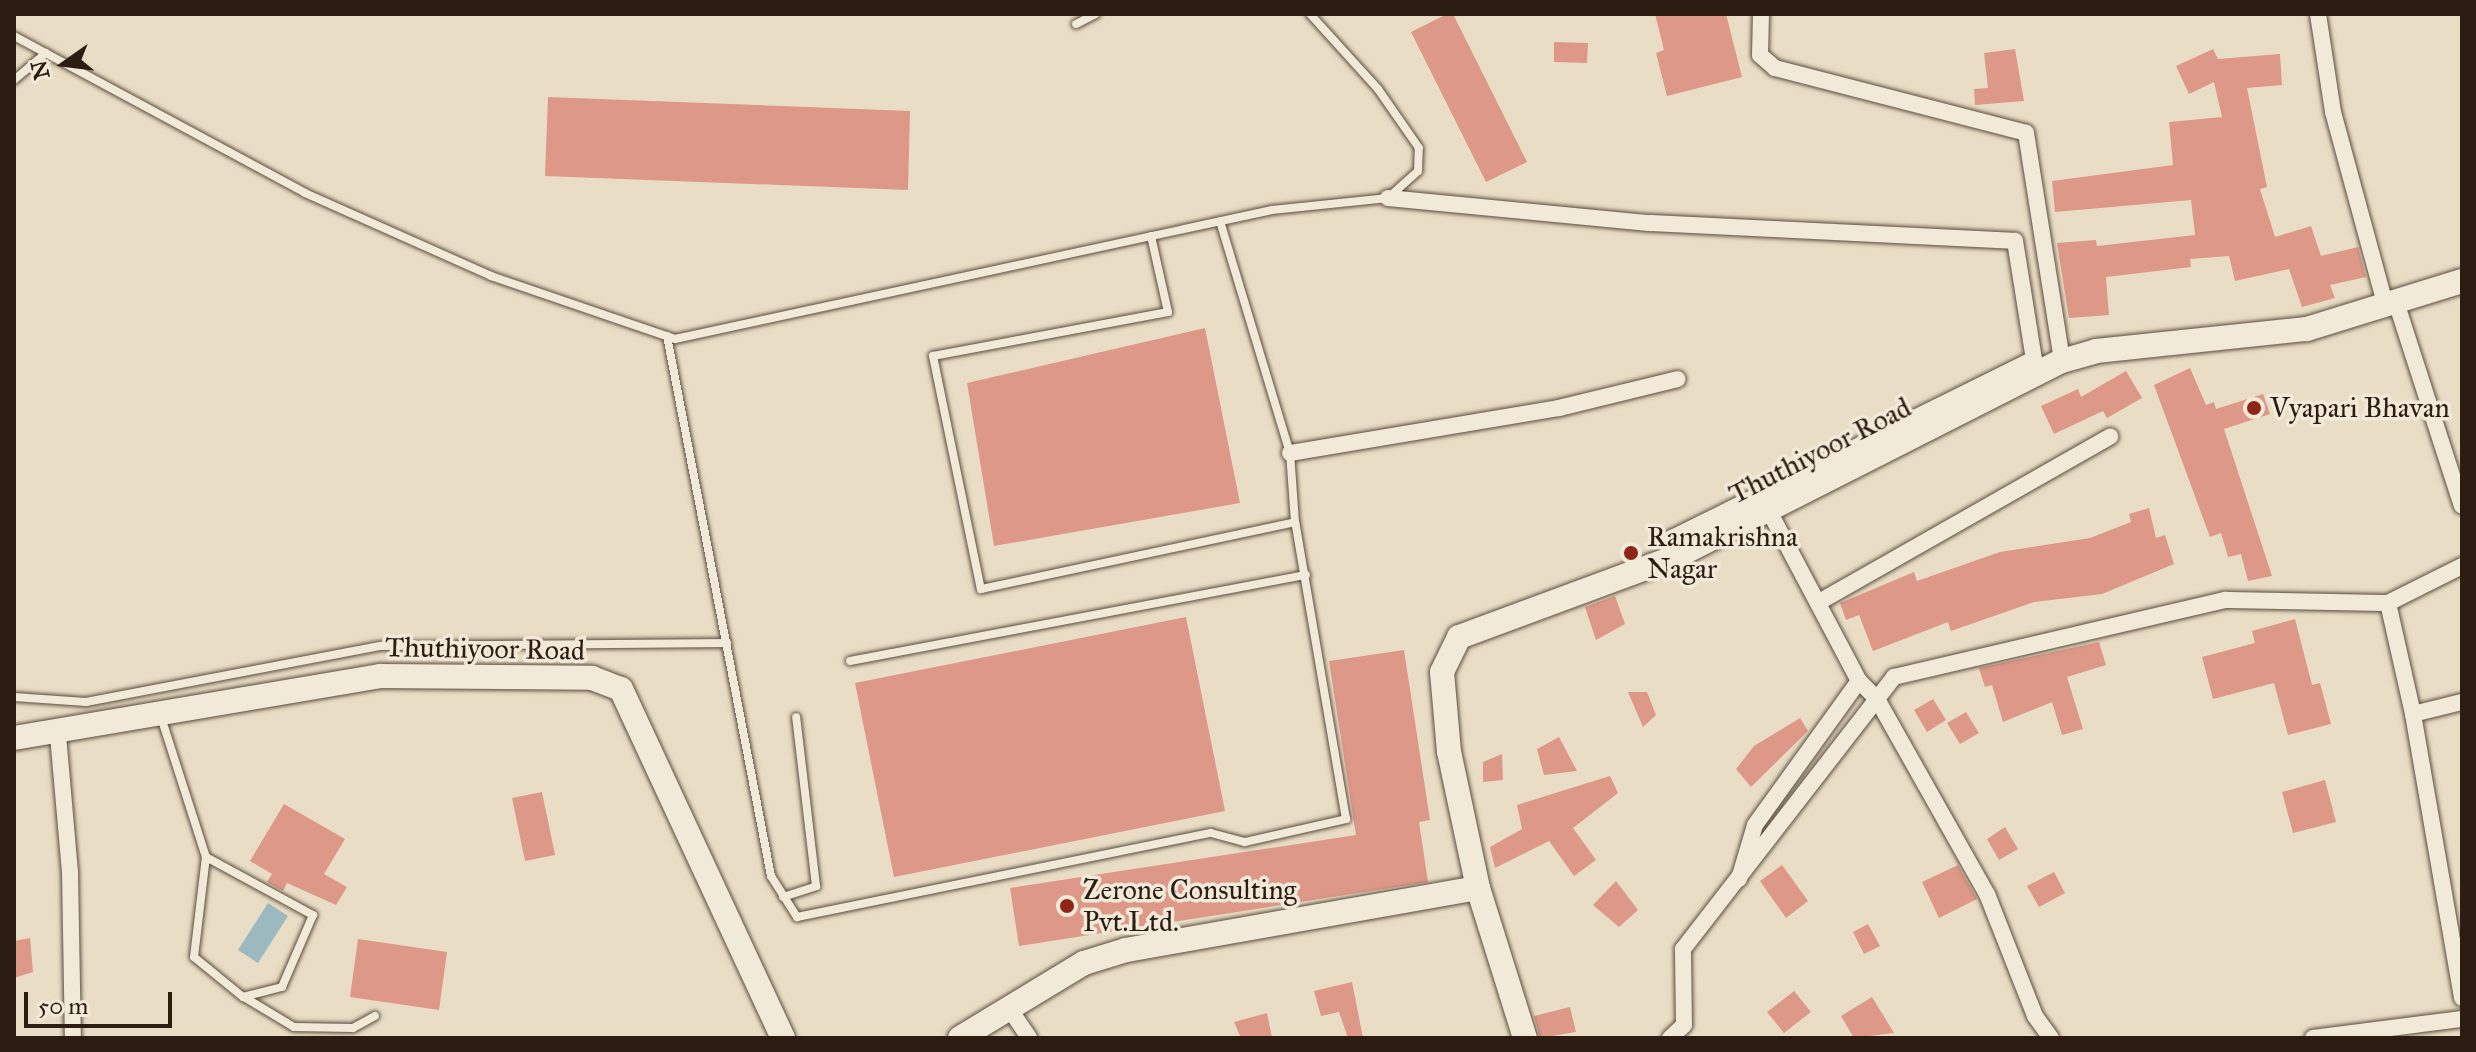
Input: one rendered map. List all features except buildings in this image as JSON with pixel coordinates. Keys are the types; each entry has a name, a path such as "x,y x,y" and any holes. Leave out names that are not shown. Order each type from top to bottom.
{"street":[{"path":"1761,14 1760,55 1775,68 2026,133 2062,361"},
{"path":"2318,14 2333,112 2390,303 2456,465 2462,506"},
{"path":"1388,198 1649,223 2015,241 2034,359 1666,541 1673,558"},
{"name":"Thuthiyoor Road","path":"1525,1038 1478,888 1449,752 1442,672 1459,637 1673,558 2062,361 2096,351 2307,329 2462,281"},
{"path":"1290,453 1559,408 1678,379"},
{"path":"1819,602 2110,437"},
{"path":"1769,511 1859,681 1877,699 1987,894 2035,1016 2051,1038"},
{"path":"1670,1038 1684,1025 1683,949 1736,889 1894,677 2225,600 2388,603 2462,566"},
{"path":"2388,603 2413,714 2462,998"},
{"name":"Thuthiyoor Road","path":"14,738 58,735 380,676 592,678 621,689 783,1038"},
{"path":"1736,889 1755,825 1859,681"},
{"path":"2413,714 2462,702"},
{"path":"58,735 69,859 73,1038"},
{"path":"960,1038 1084,963 1126,950 1478,888"},
{"path":"1009,1008 1029,1038"},
{"path":"2313,1038 2462,1019"}],"lane":[{"path":"1076,24 1096,14"},
{"path":"14,36 305,193 491,276 667,336 1220,221 1388,198 1418,171 1419,148 1378,89 1310,14"},
{"path":"14,80 46,53"},
{"path":"667,336 771,876 797,917 1211,833 1245,842 1346,819 1295,522 1290,453 1220,221"},
{"path":"1151,236 1168,312 933,356 981,589 1295,522"},
{"path":"850,661 1306,575"},
{"path":"14,697 86,702 380,646 727,643"},
{"path":"161,716 206,857 191,950 213,977 294,1027 353,1028 375,1016"},
{"path":"783,897 816,886 796,717"},
{"path":"206,857 313,915 282,987 243,997"}],"water":[{"path":"268,903 288,916 258,963 238,950"}],"place":[{"name":"Vyapari Bhavan","path":"2254,408"},
{"name":"Ramakrishna Nagar","path":"1631,553"},
{"name":"Zerone Consulting Pvt.Ltd.","path":"1067,906"}]}
